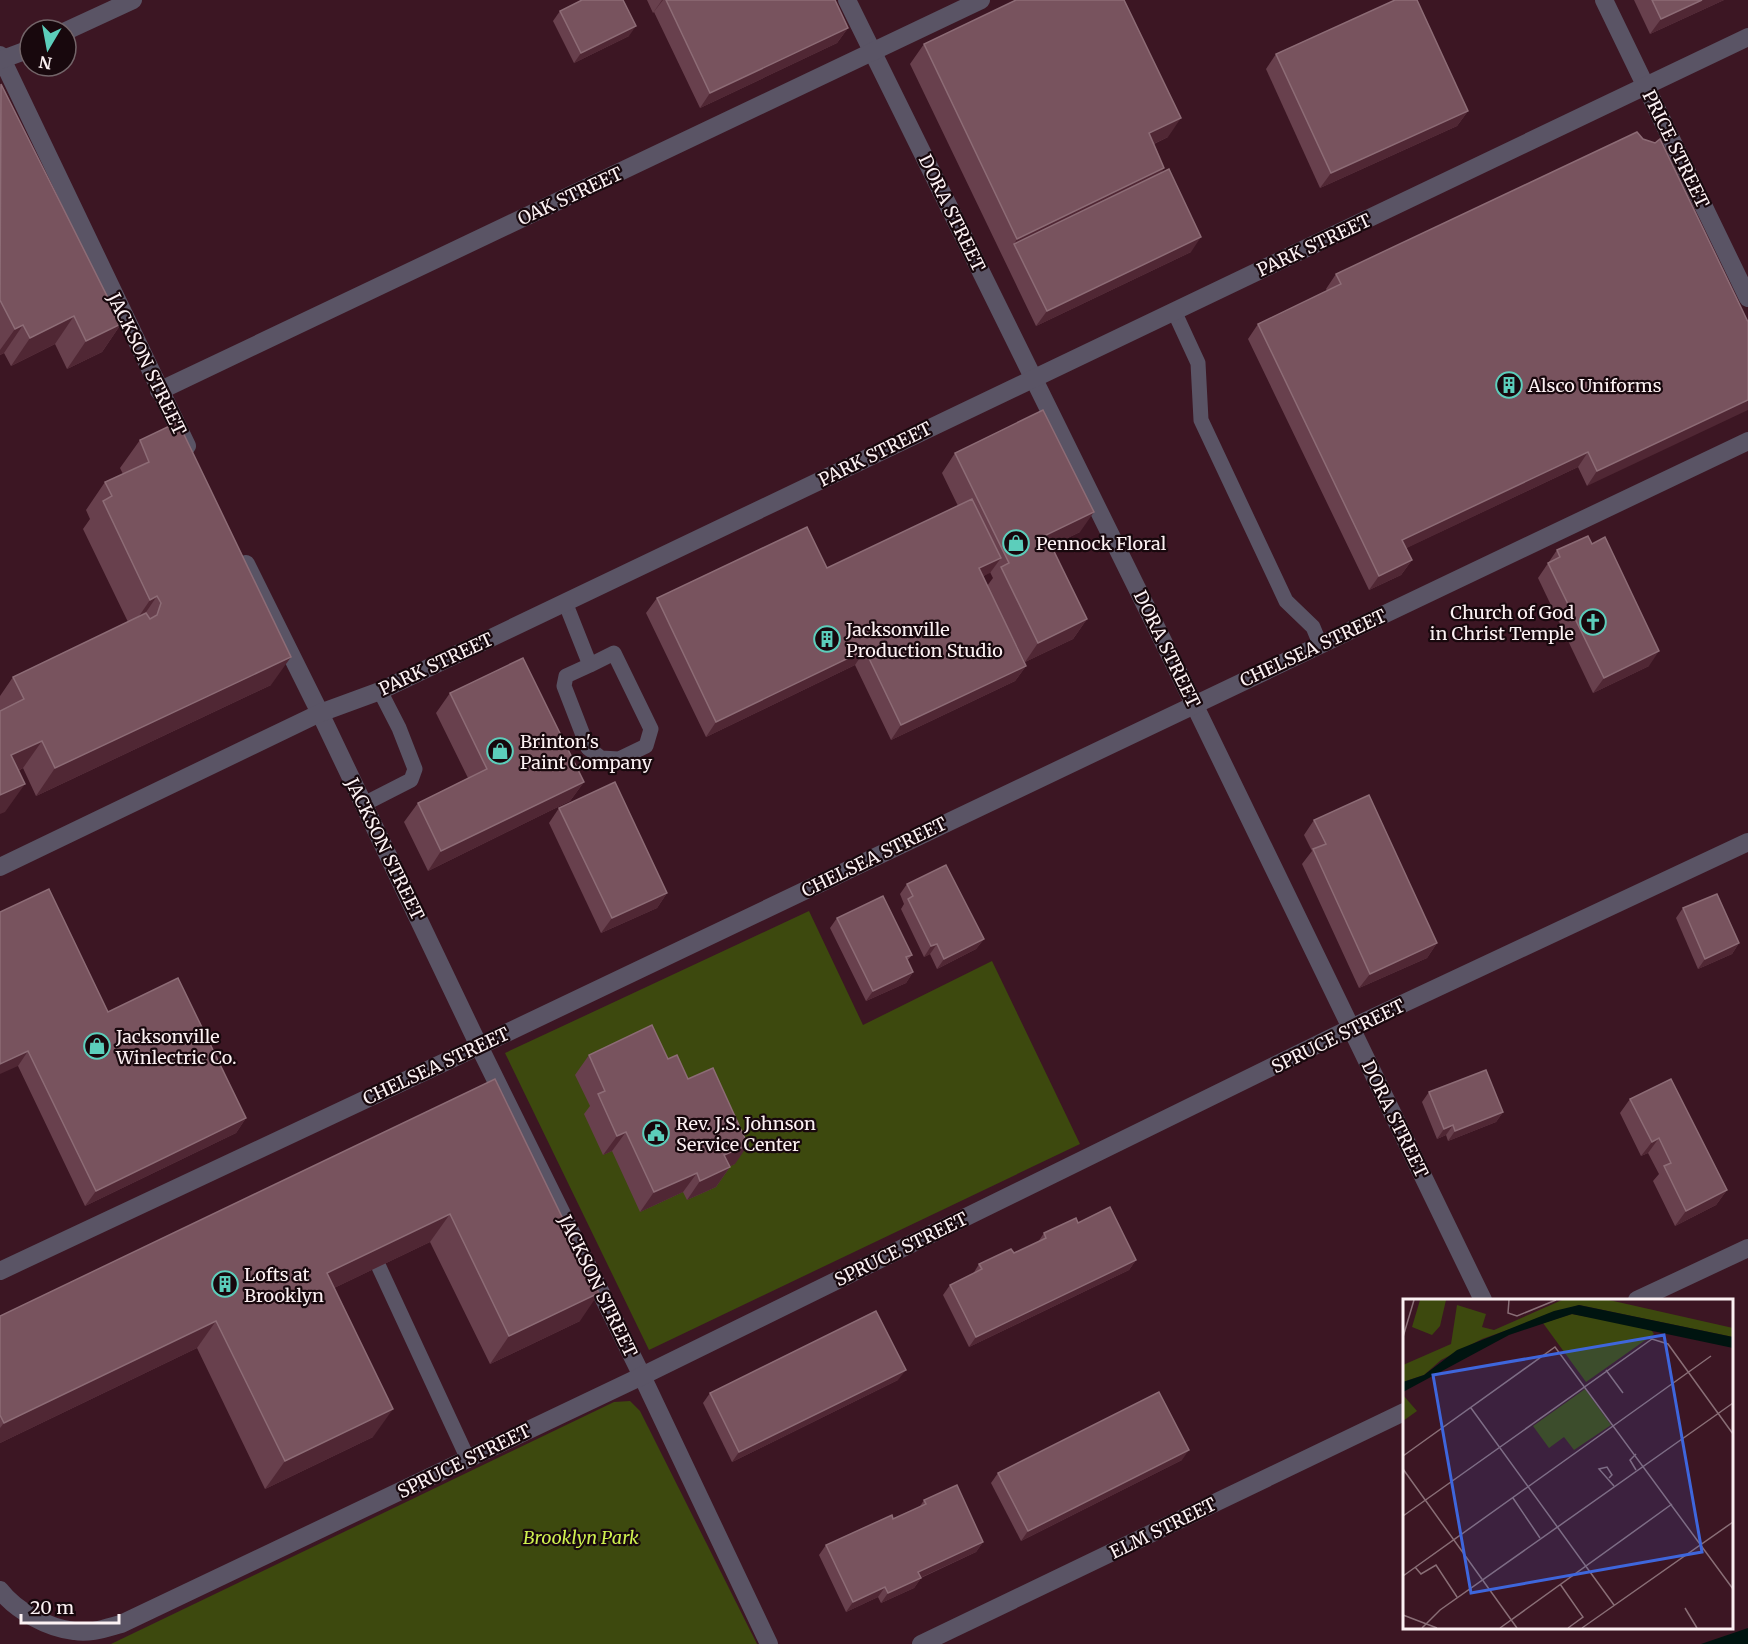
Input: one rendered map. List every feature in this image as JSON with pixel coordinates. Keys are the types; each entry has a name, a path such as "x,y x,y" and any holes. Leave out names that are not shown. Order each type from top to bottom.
{"street":[{"path":"78,25 133,0"},
{"name":"DORA STREET","path":"847,0 1194,704 1483,1299"},
{"name":"OAK STREET","path":"159,391 981,0"},
{"name":"PRICE STREET","path":"1604,0 1748,297"},
{"name":"PARK STREET","path":"0,867 320,713 380,691 1748,38"},
{"path":"1,58 18,53"},
{"name":"JACKSON STREET","path":"1,58 196,464"},
{"name":"CHELSEA STREET","path":"0,1271 479,1046 1748,441"},
{"name":"JACKSON STREET","path":"237,548 320,713 479,1046 642,1376 769,1644"},
{"name":"SPRUCE STREET","path":"0,1590 23,1611 48,1624 74,1631 96,1631 121,1624 642,1376 1351,1028 1748,842"},
{"path":"1639,1299 1748,1248"},
{"name":"ELM STREET","path":"921,1644 1403,1412"}],"lane":[{"path":"1174,311 1198,363 1201,420 1286,601 1313,627 1320,644"},
{"path":"565,602 590,665"},
{"path":"614,653 651,729 646,746 619,759 601,758 588,748 564,686 566,676 590,665 614,653"},
{"path":"364,804 411,780 415,769 399,728 380,691"},
{"path":"379,1267 468,1459"}],"green space":[{"path":"809,911 863,1025 992,961 1080,1144 649,1350 505,1053"},
{"name":"Brooklyn Park","path":"630,1401 640,1411 757,1644 111,1644 614,1402"}],"shaded area":[{"path":"1748,1628 1748,1644 1701,1644"}],"building":[{"path":"582,0 623,0 636,26 581,53 560,11"},
{"path":"666,0 835,0 848,28 710,93"},
{"path":"1016,0 1124,0 1181,118 1149,133 1164,168 1017,239 924,44"},
{"path":"1395,0 1417,0 1468,111 1331,173 1276,54"},
{"path":"1652,0 1702,0 1661,19"},
{"path":"1,84 121,324 86,341 74,316 30,338 23,325 15,329 0,300"},
{"name":"Alsco Uniforms","path":"1637,132 1643,139 1655,143 1660,139 1748,322 1748,400 1597,471 1588,452 1402,540 1412,560 1379,576 1258,324 1341,284 1336,274"},
{"path":"1169,169 1201,237 1047,311 1014,244"},
{"name":"Pennock Floral","path":"1043,410 1094,512 1046,535 1087,619 1038,643 1001,567 1009,563 955,453"},
{"path":"178,422 291,657 55,768 42,741 11,755 25,784 0,795 0,711 24,699 13,677 146,613 150,619 157,615 161,603 157,596 150,600 103,501 112,496 105,482 149,462 140,440"},
{"name":"Jacksonville Production Studio","path":"972,499 1001,558 979,568 1026,666 901,725 865,650 716,722 657,598 807,527 827,568"},
{"name":"Church of God in Christ Temple","path":"1588,536 1592,544 1605,537 1659,651 1604,678 1548,563 1560,557 1557,550"},
{"name":"Brinton's Paint Company","path":"523,658 584,782 441,851 418,803 487,769 450,693"},
{"path":"615,782 667,893 612,918 559,808"},
{"path":"1369,795 1437,943 1370,974 1313,849 1326,844 1314,820"},
{"path":"946,865 984,939 944,959 937,944 931,946 908,899 913,896 907,884"},
{"name":"Jacksonville Winlectric Co.","path":"49,889 108,1012 178,978 246,1118 96,1191 28,1051 0,1064 0,912"},
{"path":"1717,894 1739,943 1705,959 1683,908"},
{"path":"883,896 912,955 906,957 913,972 873,991 837,918"},
{"name":"Rev. J.S. Johnson Service Center","path":"652,1025 668,1059 677,1055 688,1079 713,1068 748,1145 724,1155 730,1167 700,1181 697,1173 654,1192 626,1132 617,1136 598,1094 605,1091 589,1055"},
{"path":"1486,1070 1503,1112 1455,1131 1453,1125 1444,1129 1429,1092"},
{"name":"Lofts at Brooklyn","path":"495,1079 599,1293 509,1336 450,1214 327,1273 393,1409 285,1461 216,1321 4,1423 0,1415 0,1316"},
{"path":"1671,1079 1727,1190 1686,1211 1664,1166 1671,1163 1659,1138 1652,1142 1630,1099"},
{"path":"1110,1207 1136,1260 976,1337 950,1285 982,1269 979,1264 1011,1249 1014,1253 1046,1238 1044,1233 1076,1218 1078,1223"},
{"path":"876,1311 906,1370 739,1452 710,1393"},
{"path":"1159,1392 1189,1450 1028,1531 998,1473"},
{"path":"957,1485 983,1542 918,1572 921,1578 888,1593 885,1587 853,1602 826,1545 892,1515 893,1519 926,1504 924,1500"}],"place":[{"name":"Alsco Uniforms","path":"1509,385"},
{"name":"Pennock Floral","path":"1016,543"},
{"name":"Church of God in Christ Temple","path":"1593,622"},
{"name":"Jacksonville Production Studio","path":"827,639"},
{"name":"Brinton's Paint Company","path":"500,751"},
{"name":"Jacksonville Winlectric Co.","path":"97,1046"},
{"name":"Rev. J.S. Johnson Service Center","path":"656,1133"},
{"name":"Lofts at Brooklyn","path":"225,1284"}]}
